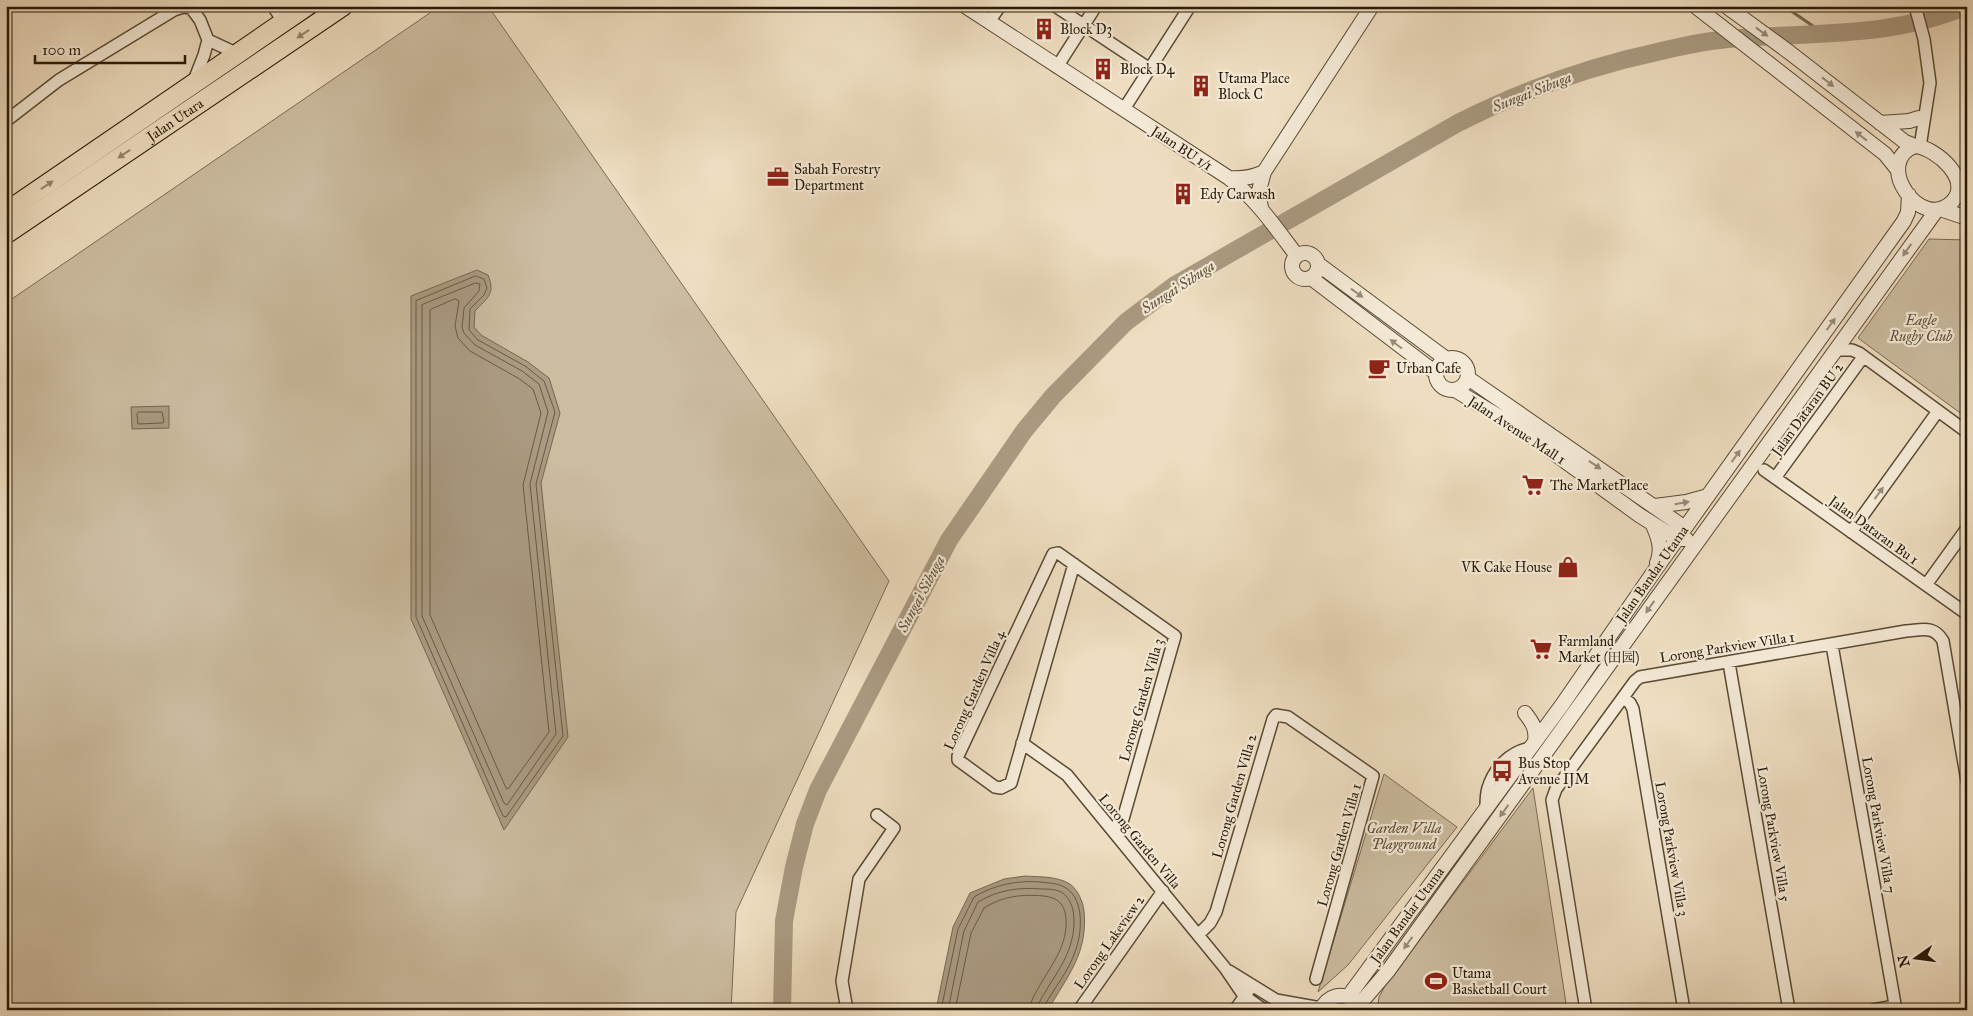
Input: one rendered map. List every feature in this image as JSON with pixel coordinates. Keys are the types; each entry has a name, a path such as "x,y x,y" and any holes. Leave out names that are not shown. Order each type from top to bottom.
{"highway":[{"name":"Jalan Utara","path":"6,212 308,6"},
{"name":"Jalan Utara","path":"6,234 343,6"}],"street":[{"path":"273,6 284,23"},
{"name":"Jalan BU 1/1","path":"965,6 1229,178"},
{"path":"989,22 1000,6"},
{"path":"1055,6 1150,69"},
{"path":"1057,67 1096,6"},
{"path":"1124,109 1190,6"},
{"path":"1259,205 1260,174 1372,6"},
{"path":"1695,6 1885,154 1897,168"},
{"path":"1915,6 1924,38 1930,88 1918,146"},
{"path":"6,121 59,80 174,10 183,7 192,7 200,20 208,40 193,84"},
{"path":"1730,9 1905,142 1932,151 1942,159 1954,174 1957,182 1967,195"},
{"path":"208,40 238,54"},
{"path":"1918,146 1919,118 1929,75"},
{"path":"1880,123 1910,121 1919,118"},
{"path":"1918,146 1903,152 1899,159 1897,168 1901,184 1922,208 1938,210 1967,218"},
{"path":"1229,178 1242,179 1260,174"},
{"path":"1229,178 1259,205 1297,256"},
{"path":"1938,210 1946,207 1957,196 1957,182"},
{"name":"Jalan Bandar Utama","path":"1355,1004 1486,808 1533,745 1654,570 1682,535 1904,221 1908,212 1909,195"},
{"name":"Jalan Bandar Utama","path":"1662,590 1938,210"},
{"path":"1436,373 1438,364 1445,358 1456,357 1467,367 1468,378 1464,386 1456,390 1448,390 1441,386 1436,373 1312,278 1302,279 1294,272 1292,265 1297,256 1304,253 1312,255 1318,264 1445,358"},
{"path":"1312,278 1317,272 1318,264"},
{"path":"1836,350 1852,350 1967,432"},
{"name":"Jalan Dataran BU 2","path":"1775,478 1863,357"},
{"name":"Jalan Avenue Mall 1","path":"1468,378 1655,506 1682,535"},
{"name":"Jalan Avenue Mall 1","path":"1456,390 1525,432 1652,523 1682,535"},
{"path":"1851,532 1938,412"},
{"path":"1746,474 1764,470 1761,461 1763,451"},
{"name":"Jalan Dataran Bu 1","path":"1764,470 1967,614"},
{"path":"1655,506 1686,502 1708,496"},
{"path":"1321,1009 1329,998 1335,996 1355,1004 1388,971 1574,715 1662,590 1668,572 1678,558 1682,535 1695,533 1713,508 1730,497"},
{"path":"1652,523 1658,535 1661,550 1654,570"},
{"path":"1926,586 1967,528"},
{"name":"Lorong Garden Villa 4","path":"1058,553 1074,564 1011,783 1001,788 995,787 958,760 958,756 1053,554 1058,553"},
{"name":"Lorong Garden Villa 3","path":"1074,564 1175,636 1123,819 1112,830"},
{"name":"Lorong Parkview Villa 1","path":"1586,1010 1552,800 1556,789 1635,681 1647,674 1729,663 1915,630 1931,629 1940,634 1943,641 1967,781"},
{"name":"Lorong Parkview Villa 7","path":"1832,645 1895,1008"},
{"name":"Lorong Parkview Villa 5","path":"1729,663 1789,1010"},
{"name":"Lorong Parkview Villa 3","path":"1623,698 1630,703 1633,709 1684,1010"},
{"path":"1525,713 1533,725 1536,734 1533,745"},
{"name":"Lorong Garden Villa 2","path":"1198,935 1210,923 1216,912 1272,719 1276,715 1288,717 1325,742"},
{"path":"1550,720 1574,715"},
{"name":"Lorong Garden Villa 1","path":"1316,979 1373,776 1325,742"},
{"name":"Lorong Garden Villa","path":"1022,743 1067,775 1225,968 1244,996 1264,1010"},
{"path":"847,1010 842,981 859,879 894,828 877,815"},
{"name":"Lorong Lakeview 2","path":"1079,1010 1163,891"},
{"name":"Lorong Garden Villa","path":"1225,968 1276,1000 1321,1009"},
{"path":"1235,1010 1254,985"},
{"path":"1873,1010 1895,1008"}],"green space":[{"path":"440,6 488,6 889,581 736,912 731,1010 6,1010 6,303"},
{"name":"Eagle Rugby Club","path":"1929,239 1967,240 1967,418 1858,338"},
{"name":"Garden Villa Playground","path":"1384,774 1457,827 1348,965 1318,992"},
{"path":"1533,788 1567,1010 1377,1010 1379,997 1385,986"}],"water":[{"path":"477,270 488,275 491,291 475,311 474,327 481,335 528,362 549,378 560,413 541,483 568,737 504,830 411,619 411,296"},
{"path":"169,406 169,428 132,429 131,407"},
{"path":"1025,876 1054,878 1065,881 1078,893 1083,908 1084,926 1080,952 1048,1010 936,1010 953,927 970,893 1004,879"}],"waterway":[{"path":"1784,6 1823,33"},
{"name":"Sungai Sibuga","path":"782,1010 784,921 794,867 805,824 818,790 949,540 1024,431 1053,396 1126,322 1175,285 1458,123 1530,90 1605,65 1696,43 1751,37 1876,29 1936,17 1966,6"}],"place":[{"name":"Block D3","path":"1044,29"},
{"name":"Block D4","path":"1103,69"},
{"name":"Utama Place Block C","path":"1201,86"},
{"name":"Sabah Forestry Department","path":"778,177"},
{"name":"Edy Carwash","path":"1183,194"},
{"name":"Urban Cafe","path":"1379,368"},
{"name":"The MarketPlace","path":"1533,485"},
{"name":"VK Cake House","path":"1568,567"},
{"name":"Farmland Market (田园)","path":"1541,649"},
{"name":"Bus Stop Avenue IJM","path":"1502,771"},
{"name":"Utama Basketball Court","path":"1436,981"}]}
